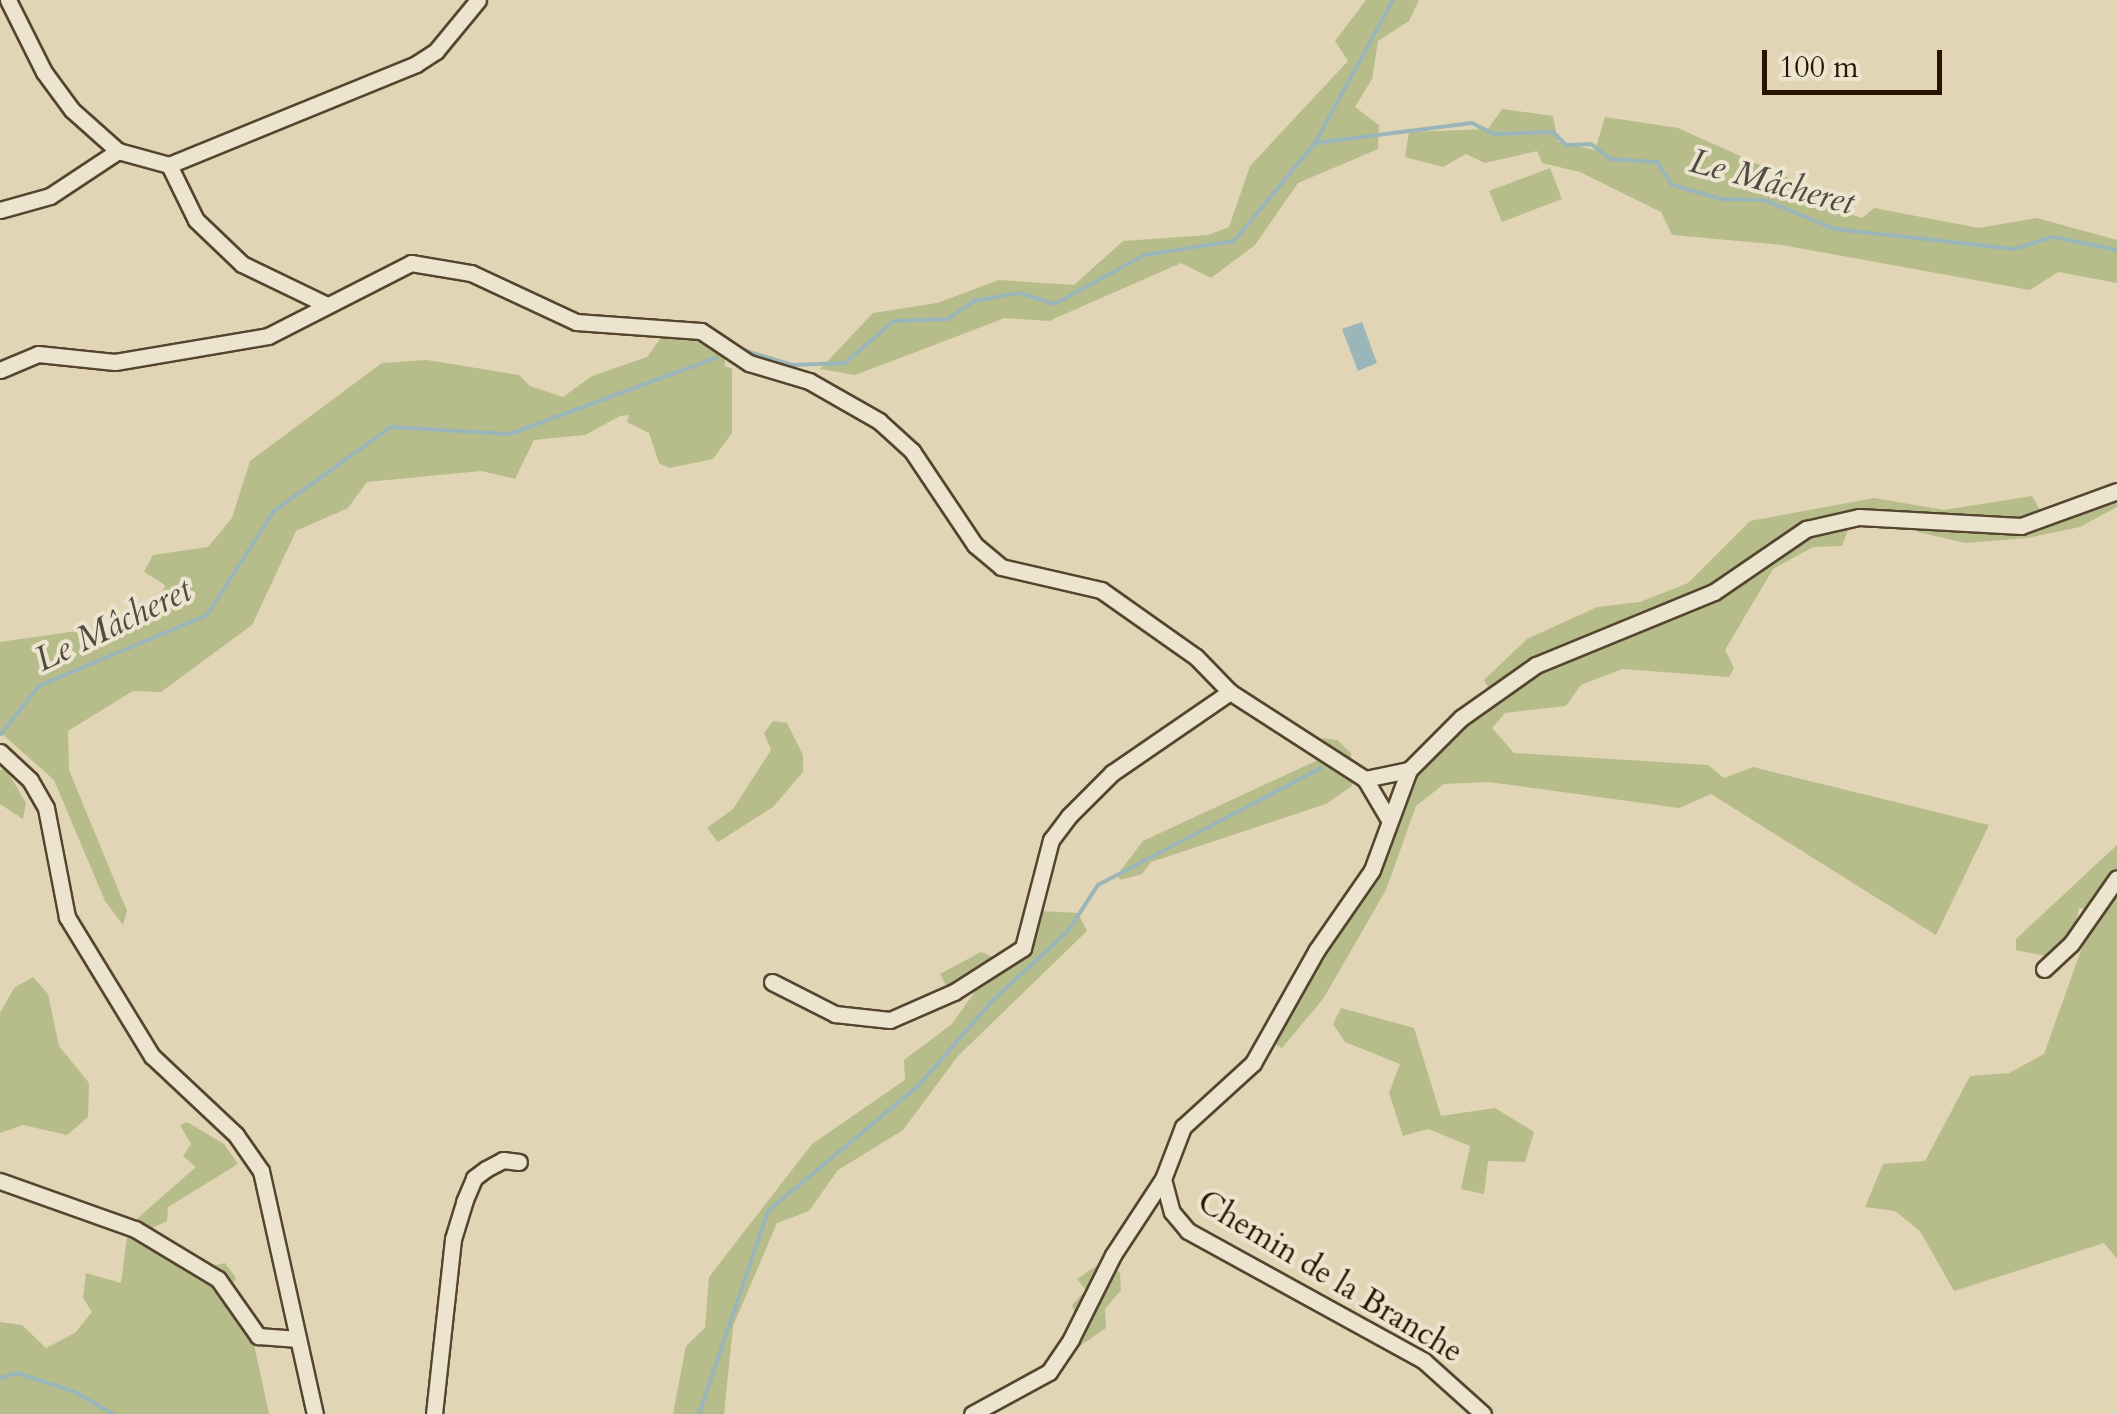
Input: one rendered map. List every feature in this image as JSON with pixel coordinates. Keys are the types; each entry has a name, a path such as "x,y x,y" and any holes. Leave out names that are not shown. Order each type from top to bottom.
{"street":[{"path":"8,0 58,94 118,150 169,165 416,64 436,51 478,0"},
{"path":"0,210 50,196 118,150"},
{"path":"169,165 196,220 229,253 325,304"},
{"path":"3,363 38,354 115,362 249,340 286,329 325,304 411,262 433,261 576,322 701,331 749,362 810,381 879,421 912,450 975,545 1001,568 1102,590 1196,657 1230,692 1366,779 1388,818"},
{"path":"972,1414 1049,1372 1162,1178 1184,1127 1265,1046 1316,950 1372,870 1388,818 1409,770 1461,718 1536,665 1714,592 1806,529 1859,517 2021,526 2117,491"},
{"path":"772,982 834,1014 890,1020 954,992 1024,948 1052,840 1069,816 1112,772 1230,692"},
{"path":"0,752 30,780 46,808 67,917 109,989 175,1085 236,1135 262,1171 316,1414"},
{"path":"1366,779 1409,770"},
{"path":"2044,969 2071,944 2117,878"},
{"path":"434,1414 453,1239 464,1202 474,1178 486,1168 503,1160 520,1162"},
{"name":"Chemin de la Branche","path":"1162,1178 1172,1212 1188,1231 1424,1362 1482,1414"},
{"path":"0,1181 135,1229 218,1279 258,1336 298,1340"}],"green space":[{"path":"1366,0 1419,0 1409,21 1378,41 1372,79 1355,107 1379,125 1378,149 1298,183 1255,245 1211,278 1181,263 1049,321 1005,318 855,375 820,369 873,313 937,303 999,280 1074,285 1123,241 1208,235 1229,227 1250,166 1348,61 1335,41"},
{"path":"1502,109 1553,116 1558,142 1595,150 1605,117 1678,128 1813,189 1811,201 1862,218 1874,208 1979,228 2037,218 2117,240 2117,283 2058,272 2030,290 1782,245 1672,235 1661,212 1580,172 1542,163 1537,151 1485,163 1466,154 1443,167 1405,157 1409,132 1488,129"},
{"path":"1550,168 1562,199 1502,222 1489,191"},
{"path":"665,332 694,334 725,349 725,366 732,369 732,433 713,459 669,468 659,463 649,433 627,422 629,415 585,435 534,440 515,479 481,471 367,482 348,508 296,531 252,625 161,692 133,691 68,731 69,770 127,911 123,925 105,901 54,780 0,732 0,642 154,620 165,585 144,572 153,555 208,547 232,518 250,461 382,363 427,360 519,375 530,386 563,397 592,376 647,357"},
{"path":"2032,496 2043,515 2018,521 1806,523 1712,587 1490,690 1484,680 1527,639 1597,607 1640,602 1688,583 1750,521 1874,498 1944,510"},
{"path":"2117,497 2117,507 2080,527 2027,538 1965,543 1918,532 1919,526 2026,531"},
{"path":"1850,525 1842,546 1813,547 1773,569 1725,650 1734,668 1729,677 1622,669 1581,685 1566,706 1505,713 1492,728 1514,753 1708,765 1724,778 1753,767 1989,825 1936,935 1711,794 1679,808 1489,782 1444,784 1416,806 1386,890 1323,999 1282,1048 1271,1042 1375,870 1412,772 1461,722 1537,669 1714,594 1808,531"},
{"path":"773,721 787,723 803,755 803,772 773,807 718,842 707,828 733,809 771,750 764,733"},
{"path":"1323,738 1337,740 1351,753 1352,786 1326,804 1151,862 1142,874 1120,880 1118,874 1143,841 1318,760"},
{"path":"6,769 26,803 23,819 0,804 0,770"},
{"path":"2117,845 2117,1259 2104,1243 1954,1291 1920,1231 1895,1211 1865,1207 1883,1164 1925,1161 1970,1076 2009,1073 2044,1054 2095,911 2079,908 2075,927 2050,957 2016,950 2016,939"},
{"path":"1039,911 1078,913 1087,931 958,1056 903,1130 838,1170 809,1211 777,1223 733,1326 724,1414 673,1414 686,1346 705,1328 709,1277 812,1144 905,1080 904,1060 952,1024 979,986 947,987 940,974 981,952 1005,962"},
{"path":"33,977 48,994 59,1046 89,1083 88,1117 67,1135 23,1125 0,1133 0,1013 14,988"},
{"path":"1341,1008 1414,1028 1441,1116 1495,1108 1534,1132 1525,1162 1488,1161 1484,1194 1461,1189 1470,1146 1428,1129 1403,1136 1389,1093 1400,1064 1345,1042 1333,1024"},
{"path":"187,1122 224,1144 238,1164 168,1207 167,1221 148,1230 132,1223 196,1167 183,1156 191,1144 180,1125"},
{"path":"128,1229 199,1269 225,1263 236,1278 225,1295 251,1331 269,1414 0,1414 0,1322 22,1325 46,1348 75,1333 92,1312 83,1298 86,1273 121,1283"},
{"path":"1105,1260 1120,1273 1121,1290 1105,1309 1106,1328 1077,1348 1067,1340 1077,1321 1072,1305 1086,1290 1077,1279"}],"water":[{"path":"1362,322 1377,363 1358,371 1342,329"}],"waterway":[{"path":"1315,143 1393,0"},
{"name":"Le Mâcheret","path":"739,349 793,365 845,363 894,321 948,319 974,301 1019,293 1055,304 1144,255 1234,241 1315,143 1472,123 1494,134 1553,132 1566,145 1591,144 1610,159 1657,162 1672,185 1721,199 1764,200 1835,229 2014,249 2053,237 2117,250"},
{"name":"Le Mâcheret","path":"1,734 39,686 207,615 274,511 391,427 510,434 716,358"},
{"path":"699,1414 768,1211 919,1085 992,1001 1068,931 1098,885 1321,768"},
{"path":"0,1378 17,1373 75,1392 113,1414"}]}
